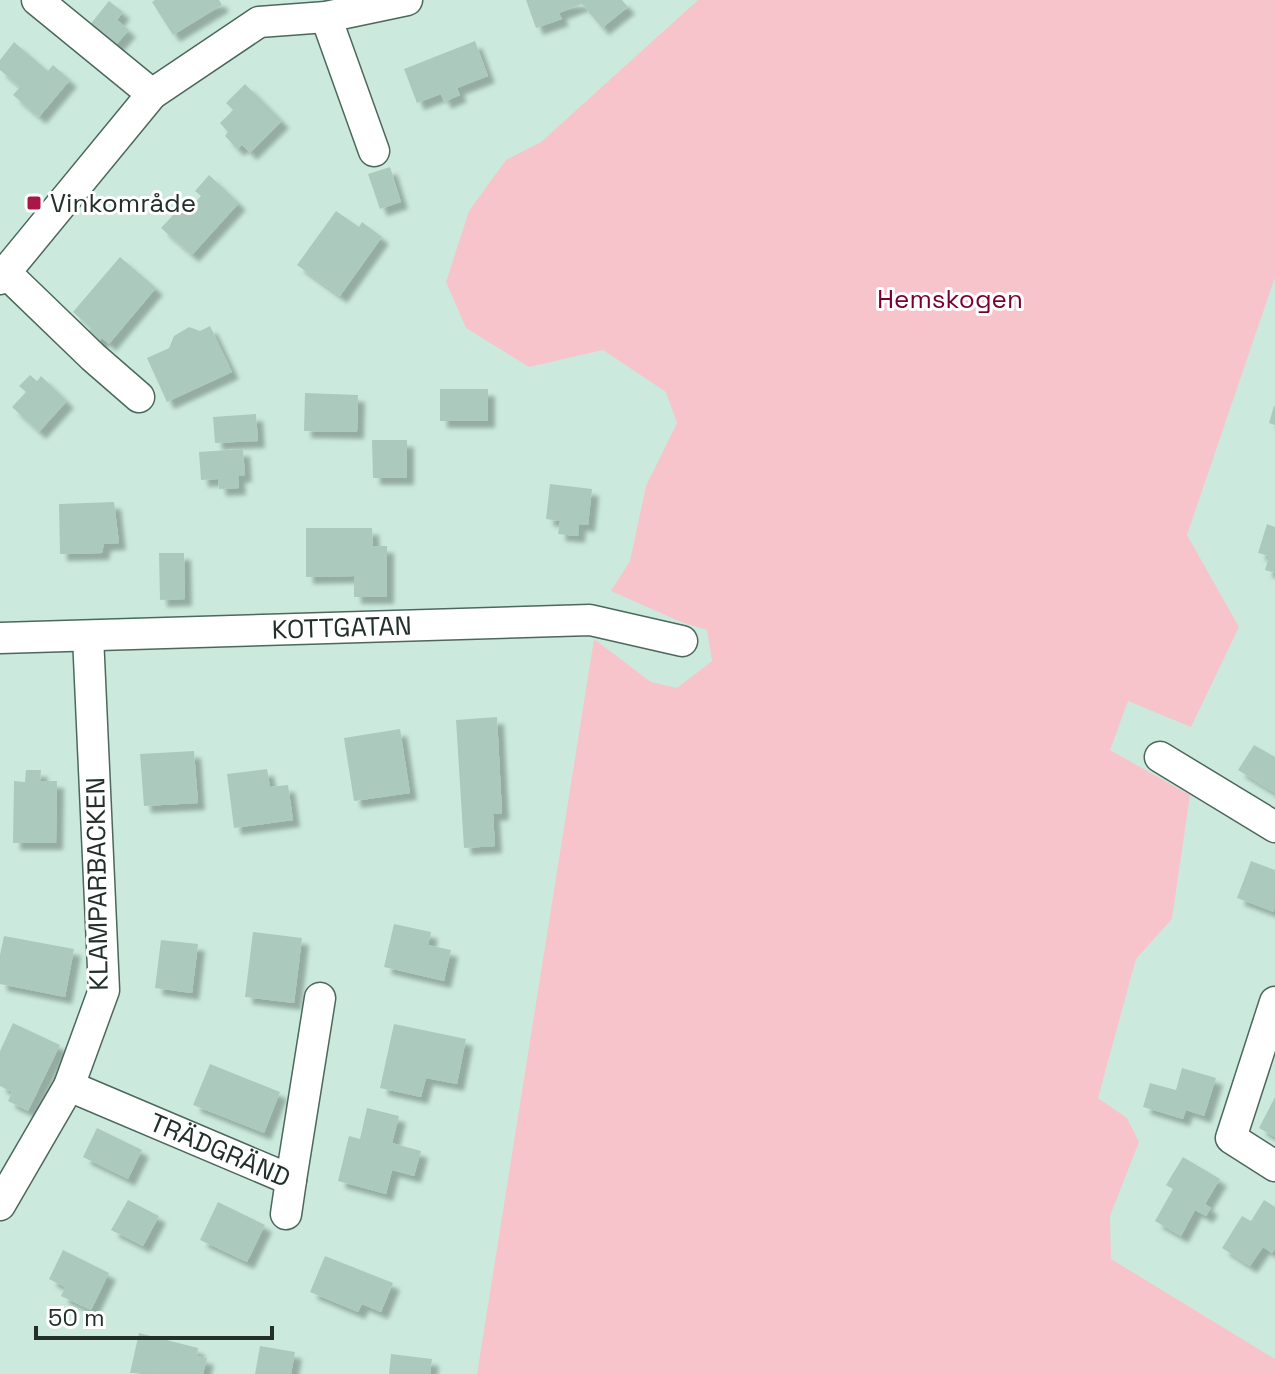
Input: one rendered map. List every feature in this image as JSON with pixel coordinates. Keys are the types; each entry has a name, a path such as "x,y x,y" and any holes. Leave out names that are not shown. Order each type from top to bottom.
{"street":[{"path":"37,0 152,94"},
{"path":"139,397 3,276 152,94 256,11 326,17 407,0"},
{"path":"326,17 374,151"},
{"name":"KOTTGATAN","path":"0,638 590,620 682,641"},
{"name":"KLAMPARBACKEN","path":"0,1205 69,1086 104,990 88,636"},
{"path":"1160,757 1275,827"},
{"name":"TRÄDGRÄND","path":"69,1086 291,1180 320,998"},
{"path":"1275,1002 1231,1138 1275,1166"},
{"path":"286,1214 291,1180"}],"green space":[{"name":"Hemskogen","path":"698,0 1275,0 1275,277 1187,535 1239,627 1191,727 1128,701 1110,750 1190,795 1172,919 1136,959 1098,1098 1127,1118 1139,1142 1110,1216 1111,1259 1275,1359 1275,1374 477,1374 594,639 651,682 677,688 712,661 707,630 611,591 630,561 646,486 677,423 666,392 603,350 529,367 466,328 446,282 469,211 506,160 541,142"}],"building":[{"path":"219,0 222,5 173,35 152,2"},
{"path":"526,0 622,0 628,7 602,28 582,4 559,13 562,19 536,28"},
{"path":"109,1 123,12 117,20 129,30 115,46 89,26"},
{"path":"475,41 488,76 457,88 460,95 444,102 441,94 417,103 404,69"},
{"path":"14,42 48,71 53,65 70,80 39,117 13,95 20,87 0,70 0,60"},
{"path":"245,84 282,121 250,153 242,145 237,149 225,136 228,132 220,123 233,110 226,103"},
{"path":"390,167 401,202 380,209 368,174"},
{"path":"209,175 239,203 192,255 161,228 189,198 194,203 201,196 195,191"},
{"path":"336,211 359,227 362,222 382,237 340,296 297,265"},
{"path":"120,257 156,288 109,344 102,338 95,346 84,337 91,328 73,312"},
{"path":"210,326 232,372 167,402 147,358 169,348 174,336 189,327 200,331"},
{"path":"30,375 37,381 41,376 67,401 39,432 12,407 26,392 19,386"},
{"path":"440,389 488,389 488,421 440,421"},
{"path":"305,393 358,395 357,432 304,431"},
{"path":"1275,406 1275,425 1269,423"},
{"path":"256,414 258,441 215,443 213,417"},
{"path":"372,440 407,440 407,478 373,478"},
{"path":"243,449 245,475 238,476 239,488 219,489 218,479 201,480 199,452"},
{"path":"550,484 592,489 588,525 579,524 578,536 558,534 560,521 546,519"},
{"path":"114,502 119,543 104,544 102,553 60,554 59,504"},
{"path":"1267,524 1275,527 1275,573 1265,570 1269,556 1258,553"},
{"path":"306,528 372,528 373,546 387,546 387,597 354,597 354,576 306,577"},
{"path":"159,553 184,553 185,599 160,600"},
{"path":"497,717 502,813 493,814 495,846 464,848 456,720"},
{"path":"400,729 410,793 354,801 344,738"},
{"path":"1254,745 1275,757 1275,793 1238,770"},
{"path":"194,751 198,803 144,806 140,754"},
{"path":"267,769 270,787 288,785 293,820 234,828 227,774"},
{"path":"26,770 41,770 40,781 57,781 56,843 13,843 14,781 25,782"},
{"path":"1251,861 1275,870 1274,912 1237,898"},
{"path":"394,924 431,932 428,945 451,950 444,981 384,967"},
{"path":"253,932 302,938 294,1003 245,997"},
{"path":"4,936 74,949 65,997 0,984 0,955"},
{"path":"161,940 198,944 192,993 155,988"},
{"path":"13,1023 60,1045 28,1111 8,1101 12,1092 0,1086 0,1051"},
{"path":"394,1024 466,1039 457,1084 426,1078 421,1097 380,1088"},
{"path":"210,1064 280,1092 264,1133 193,1105"},
{"path":"1182,1068 1216,1078 1204,1116 1186,1110 1183,1119 1143,1107 1150,1083 1176,1090"},
{"path":"1275,1097 1275,1137 1259,1128"},
{"path":"367,1108 399,1116 392,1143 421,1151 414,1176 392,1170 386,1194 338,1181 349,1136 360,1139"},
{"path":"97,1128 142,1150 128,1179 83,1157"},
{"path":"1183,1157 1220,1179 1205,1204 1211,1208 1206,1216 1195,1210 1181,1236 1155,1221 1173,1189 1166,1185"},
{"path":"128,1200 159,1216 143,1246 111,1230"},
{"path":"1264,1200 1275,1207 1275,1249 1272,1253 1263,1247 1250,1266 1222,1248 1242,1216 1251,1221"},
{"path":"218,1202 265,1225 247,1262 200,1240"},
{"path":"63,1250 109,1273 91,1310 61,1296 65,1287 49,1279"},
{"path":"325,1256 393,1283 381,1312 362,1304 358,1312 310,1292"},
{"path":"139,1333 198,1348 197,1356 207,1358 203,1374 130,1373"},
{"path":"260,1346 295,1352 291,1374 255,1374"},
{"path":"391,1354 432,1359 430,1374 389,1374"}],"place":[{"name":"Vinkområde","path":"34,203"}]}
